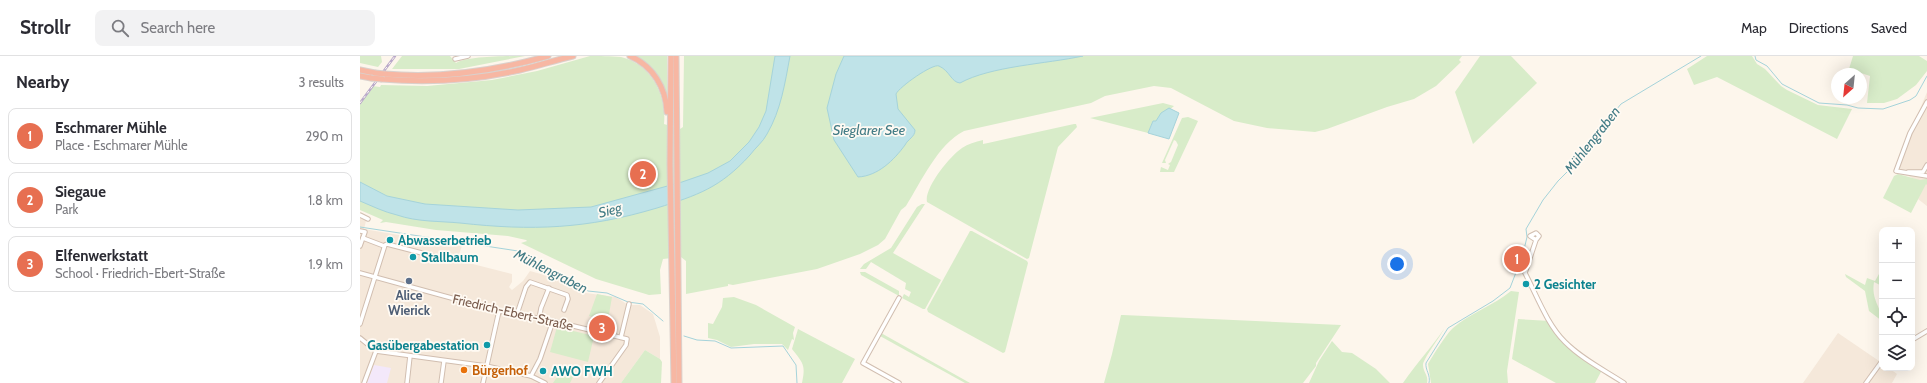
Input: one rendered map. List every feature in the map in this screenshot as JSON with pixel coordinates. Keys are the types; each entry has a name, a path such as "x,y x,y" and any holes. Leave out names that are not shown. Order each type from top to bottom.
{"highway":[{"path":"528,62 544,56"},
{"path":"360,76 371,78 457,74 528,62 548,56"},
{"path":"554,61 566,56"},
{"path":"360,70 375,73 384,77 426,81 466,79 502,74 573,56"},
{"path":"630,56 647,67 659,82 666,101 671,127"},
{"path":"671,56 671,127 679,383"},
{"path":"674,383 675,258 670,147 676,56"}],"street":[{"path":"455,59 468,56"},
{"path":"1927,102 1910,133 1896,171 1906,174 1927,176"},
{"path":"1906,174 1922,172 1927,165"},
{"path":"360,215 368,219"},
{"path":"360,231 365,232 360,246"},
{"path":"363,238 385,245 439,257"},
{"path":"1536,240 1525,273 1546,314 1565,342 1575,351 1624,383"},
{"path":"360,324 385,245"},
{"name":"Friedrich-Ebert-Straße","path":"360,273 499,311 553,321 627,339 626,345 599,383"},
{"path":"517,314 518,306 528,283 549,288 568,296 564,310"},
{"path":"539,319 549,288"},
{"path":"899,298 863,363 899,383"},
{"path":"620,337 629,304"},
{"path":"483,383 499,311"},
{"path":"531,376 540,359 553,321"},
{"path":"1915,338 1927,331"},
{"path":"360,338 376,351 486,366 531,376 545,383"},
{"path":"364,383 376,351"},
{"path":"407,383 410,356"},
{"path":"441,383 444,361"},
{"path":"1866,383 1879,365"}],"shaded area":[{"path":"1927,92 1927,206 1918,199 1925,184 1908,176 1898,174 1895,170"},
{"path":"360,217 366,221 364,229 462,246 457,260 512,274 512,282 509,287 512,290 523,281 530,271 555,278 574,286 575,284 586,293 616,297 628,305 640,305 653,314 660,337 660,359 645,350 621,383 360,383"},
{"path":"1838,333 1879,361 1879,371 1893,371 1897,374 1892,383 1803,383"},
{"path":"374,365 391,368 387,383 367,383"}],"green space":[{"path":"360,56 381,56 382,62 378,67 360,63"},
{"path":"402,56 450,56 456,63 479,58 525,56 459,69 392,69"},
{"path":"590,56 621,57 641,66 655,82 660,92 663,102 664,124 680,129 683,127 684,56 1462,56 1459,60 1461,62 1436,86 1414,99 1315,132 1267,128 1234,121 1171,88 1154,86 1105,96 1091,103 964,131 955,137 938,154 906,206 901,210 885,239 878,245 860,254 817,269 733,285 728,284 728,286 686,294 686,261 681,257 663,259 660,270 661,294 649,295 596,279 521,243 527,241 526,240 508,236 436,230 386,222 380,223 383,220 360,210 360,102 372,86 427,86 492,80 537,71"},
{"path":"635,56 667,56 667,96 663,83 656,73"},
{"path":"1480,56 1511,56 1537,83 1473,144 1455,92"},
{"path":"1707,56 1752,56 1757,64 1765,69 1781,86 1787,90 1818,105 1852,109 1837,139 1717,77 1694,85 1687,69"},
{"path":"1853,56 1919,56 1927,61 1927,71 1916,85 1897,99 1884,103 1867,103 1870,76 1867,75 1867,68 1849,68"},
{"path":"1163,103 1174,106 1156,121 1153,121 1148,133 1090,118"},
{"path":"1188,117 1198,121 1174,172 1160,172 1161,167 1168,170 1170,165 1168,164 1171,162 1178,145 1176,141 1174,140 1165,160 1166,163 1162,163 1182,118"},
{"path":"1076,124 1077,127 1058,147 1029,258 1027,259 927,202 927,196 939,173 951,158 964,147 983,140 983,144"},
{"path":"1898,174 1920,180 1927,179 1927,185 1926,184 1911,213 1883,198 1894,176"},
{"path":"925,204 893,253 941,280 925,309 902,298 904,294 909,297 911,292 905,289 906,283 871,262 866,269 860,269 864,264 891,248 917,207"},
{"path":"970,231 1027,261 1028,263 1005,352 1003,353 928,312 927,309"},
{"path":"860,272 865,272 899,291 899,296 861,275"},
{"path":"1845,274 1865,285 1867,278 1875,281 1879,274 1879,284 1874,282 1873,288 1879,308 1879,319 1869,311 1865,291 1846,277"},
{"path":"1511,291 1519,292 1507,371 1508,383 1431,383 1428,364 1450,331 1467,318 1497,301"},
{"path":"597,294 612,297 608,320 589,316"},
{"path":"734,297 756,305 795,327 793,333 794,340 792,339 788,350 782,344 754,344 731,347 717,340 708,338 708,323 713,324 722,307 723,298"},
{"path":"1121,315 1341,325 1316,363 1316,366 1303,383 1104,383"},
{"path":"1518,319 1550,321 1558,335 1602,370 1595,383 1556,383 1512,359"},
{"path":"557,327 594,336 588,362 550,352"},
{"path":"798,329 855,359 842,383 802,383 804,372 803,364 792,349"},
{"path":"1444,329 1423,365 1427,383 1403,383 1434,343"},
{"path":"881,333 970,383 965,383 880,336"},
{"path":"1332,341 1342,352 1352,353 1376,369 1390,383 1309,383 1319,361"},
{"path":"645,350 660,359 662,362 661,383 621,383"},
{"path":"562,370 574,375 570,383 553,383"}],"water":[{"name":"Sieg","path":"775,56 790,56 779,106 772,125 765,137 750,155 729,175 708,189 685,199 631,215 607,220 583,224 536,227 486,226 412,219 387,212 360,201 360,182 387,196 425,204 518,210 591,207 682,182 708,173 730,161 749,142 759,127 766,111"},
{"name":"Sieglarer See","path":"844,56 1083,56 1003,69 973,77 960,83 954,81 943,68 939,66 930,68 909,81 896,94 898,109 915,130 914,134 901,151 885,166 872,174 858,177 834,140 827,108 836,74"},
{"path":"1169,108 1179,113 1169,139 1148,133 1153,121 1156,121 1161,113"}],"waterway":[{"name":"Mühlengraben","path":"1522,258 1527,237 1526,229 1543,200 1558,181 1575,164 1585,147 1621,104 1701,56"},
{"name":"Mühlengraben","path":"1755,56 1756,60 1767,66 1782,84 1819,103 1847,105 1858,108 1883,109 1910,100 1916,96 1927,76"},
{"name":"Mühlengraben","path":"360,227 518,251 535,260 552,273 572,280 588,291 607,293 628,302 643,304 663,321"},
{"name":"Mühlengraben","path":"1429,383 1426,363 1448,328 1493,301 1510,288 1520,262"},
{"name":"Mühlengraben","path":"684,336 697,340 715,341 731,348 783,346 796,365 797,383"}],"railway":[{"path":"360,103 395,56"}],"place":[{"name":"Siegaue","path":"643,174"},
{"name":"Abwasserbetrieb","path":"390,240"},
{"name":"Stallbaum","path":"413,257"},
{"name":"Eschmarer Mühle","path":"1517,259"},
{"name":"Alice Wierick","path":"409,281"},
{"name":"2 Gesichter","path":"1526,284"},
{"name":"Elfenwerkstatt","path":"602,328"},
{"name":"Gasübergabestation","path":"487,345"},
{"name":"Bürgerhof","path":"464,370"},
{"name":"AWO FWH","path":"543,371"}]}
